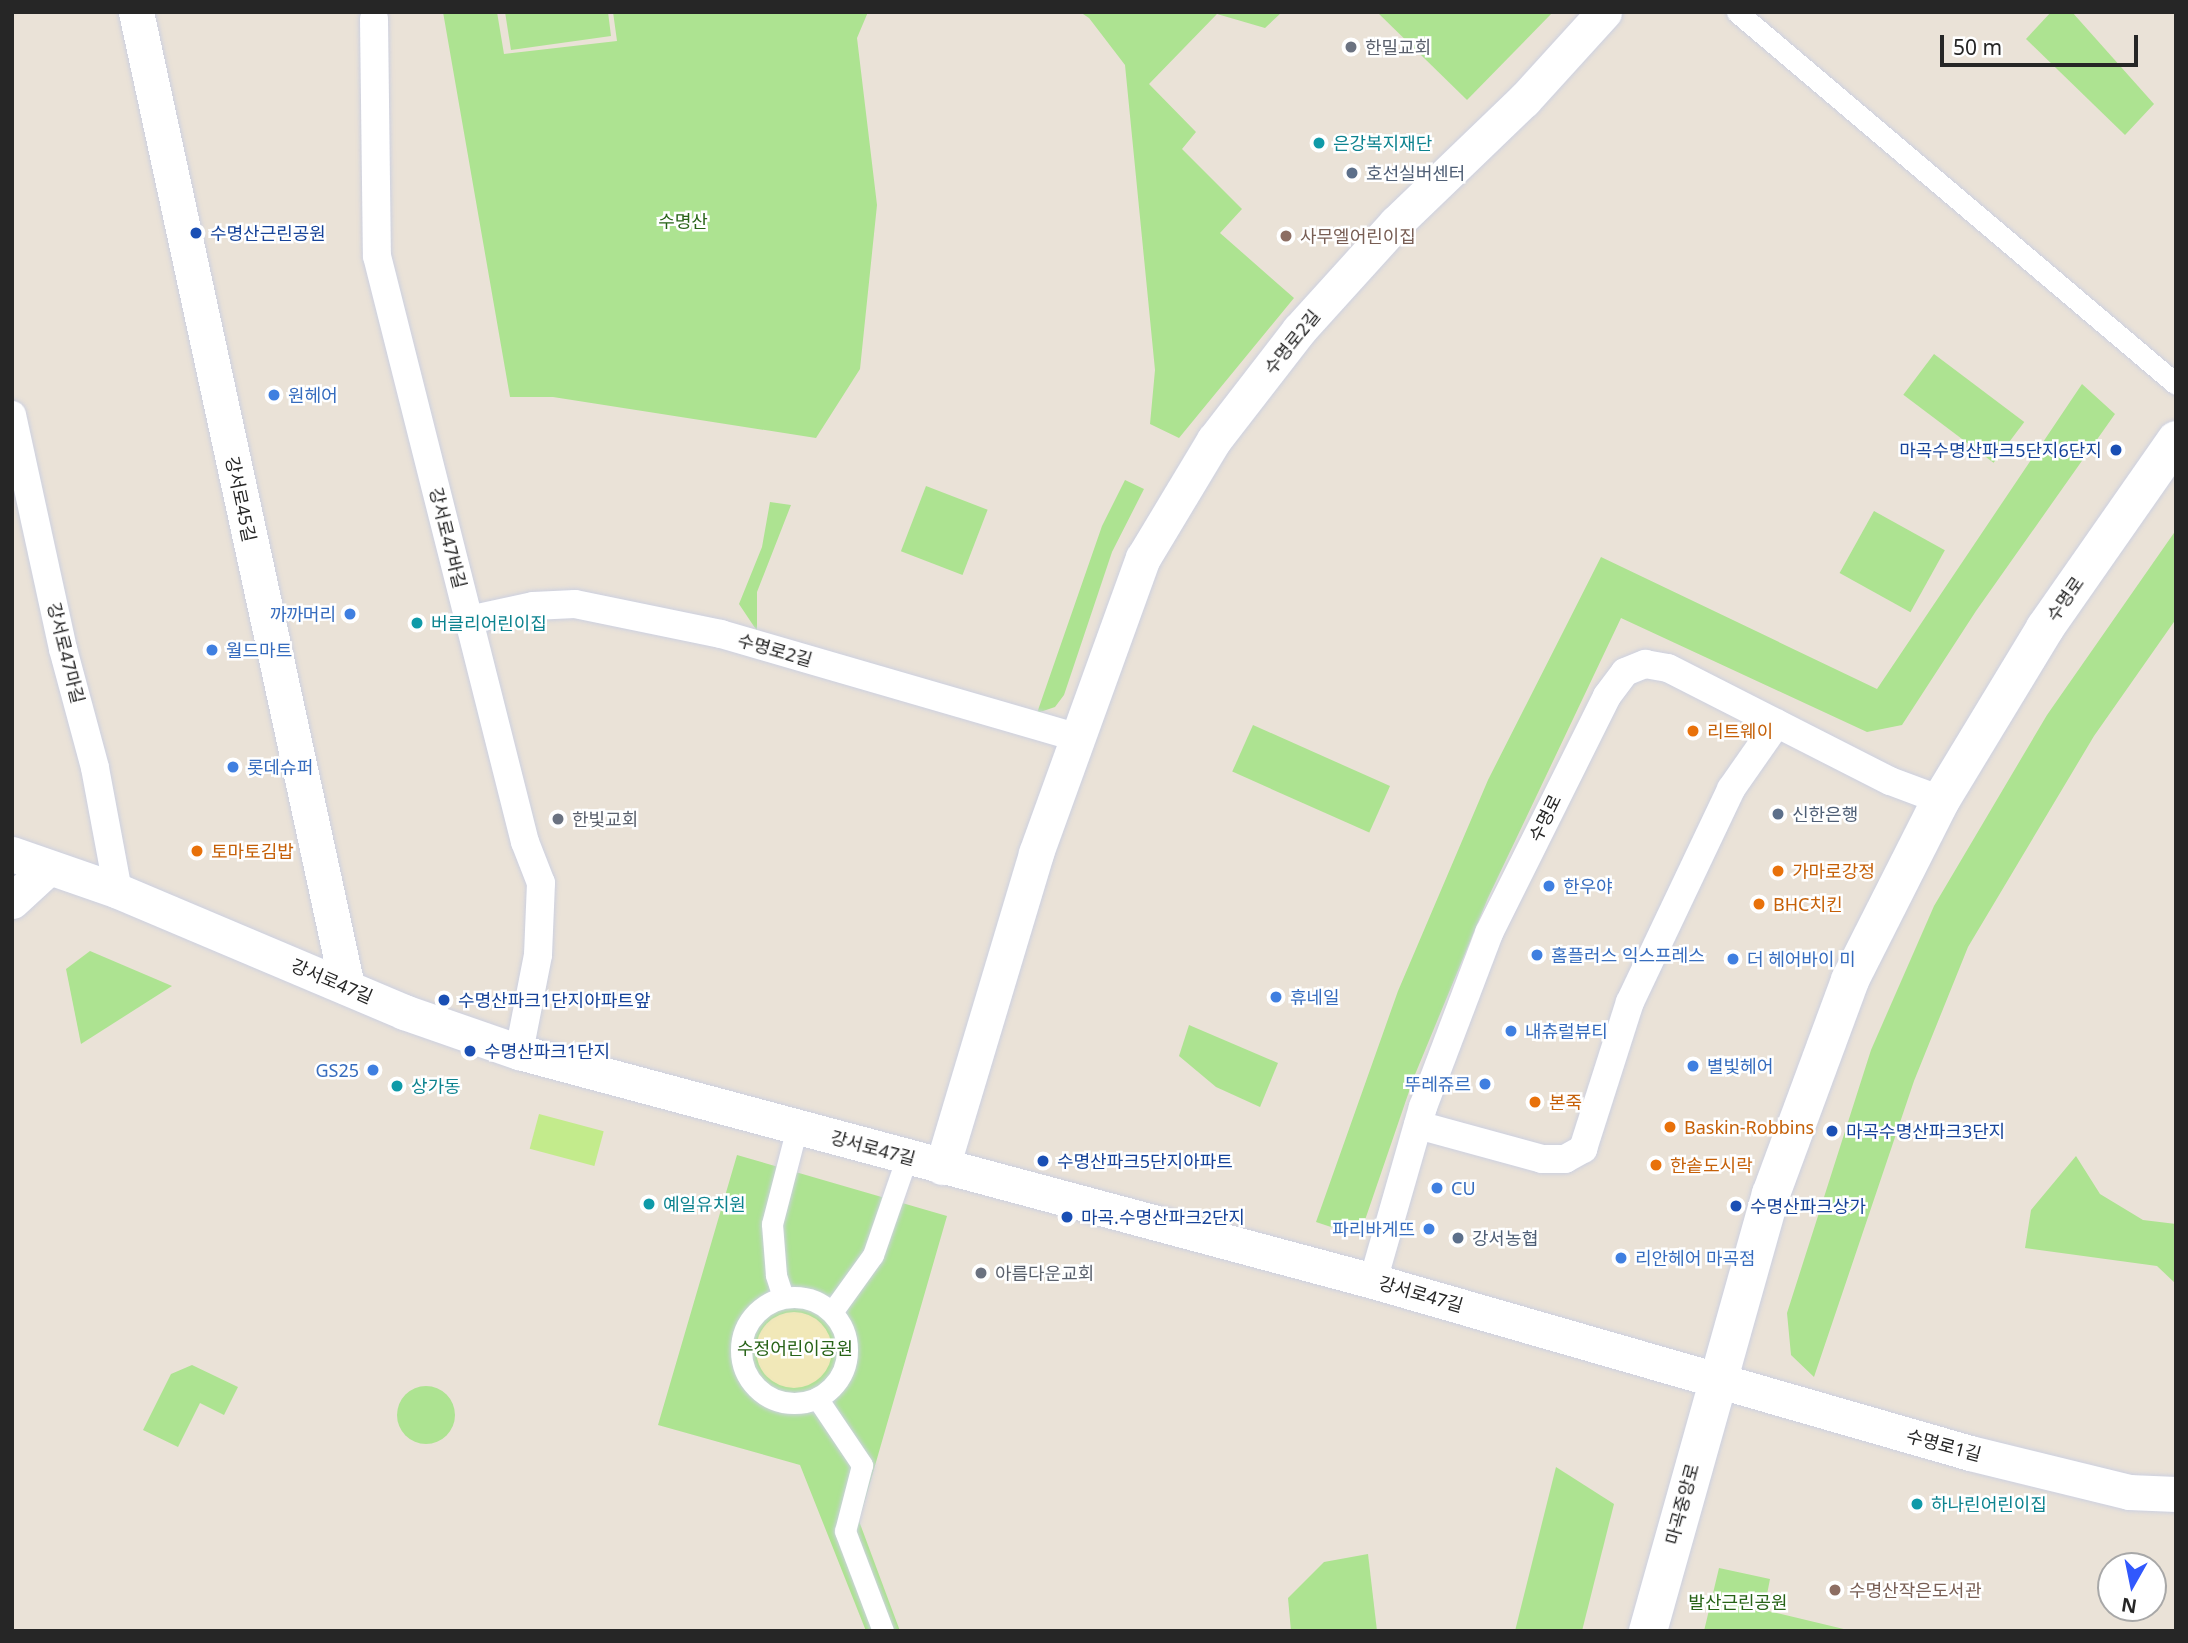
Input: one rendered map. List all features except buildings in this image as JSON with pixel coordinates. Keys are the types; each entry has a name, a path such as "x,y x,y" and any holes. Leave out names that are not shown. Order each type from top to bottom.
{"main road":[{"name":"수명로","path":"1716,1378 1771,1194 1850,980 1941,800 2045,628 2176,440"},
{"name":"마곡중앙로","path":"1648,1631 1716,1378"}],"street":[{"name":"강서로45길","path":"135,12 348,986"},
{"name":"수명로2길","path":"942,1167 1076,737 1143,558 1214,440 1299,330 1396,223 1524,100 1604,12"},
{"path":"1737,12 2076,296 2176,384"},
{"name":"강서로47바길","path":"374,16 377,256 525,842 541,883 538,955 519,1052"},
{"name":"강서로47마길","path":"12,415 63,649 95,768 118,891"},
{"name":"수명로2길","path":"469,620 533,606 575,604 721,634 1076,737"},
{"name":"수명로","path":"1373,1281 1418,1125 1489,933 1607,696 1625,671 1645,664 1668,668 1890,780 1941,800"},
{"path":"1418,1125 1542,1159 1565,1159 1583,1149 1630,1002 1731,789 1777,723"},
{"name":"강서로47길","path":"12,854 118,891 348,986 404,1012 519,1052 1373,1281 1716,1378"},
{"path":"12,901 48,867"},
{"path":"783,1297 776,1275 772,1224 797,1127"},
{"path":"832,1312 873,1255 907,1157"},
{"path":"783,1297 802,1297 832,1312 842,1325 847,1359 836,1382 817,1398 800,1402 766,1395 744,1367 744,1332 753,1316 783,1297"},
{"name":"수명로1길","path":"1716,1378 2063,1477 2129,1492 2176,1494"},
{"path":"817,1398 862,1465 845,1531 883,1631"}],"green space":[{"name":"수명산","path":"443,12 497,12 504,54 617,41 613,12 868,12 857,38 877,205 860,369 816,438 553,397 510,397"},
{"path":"505,12 608,12 611,36 511,50"},
{"path":"1080,12 1282,12 1265,28 1217,14 1149,84 1196,132 1182,149 1242,209 1220,233 1294,298 1179,438 1150,424 1155,370 1125,65 1089,18"},
{"path":"1377,12 1553,12 1467,100"},
{"path":"2051,12 2072,12 2154,104 2125,135 2026,39"},
{"path":"1934,354 2024,422 1994,463 1903,395"},
{"path":"2082,384 2115,414 1976,611 1902,725 1867,732 1621,618 1488,898 1414,1077 1365,1220 1343,1231 1316,1222 1398,991 1488,780 1601,557 1877,689"},
{"path":"1125,480 1144,489 1112,552 1064,695 1055,707 1037,713 1102,526"},
{"path":"926,486 988,510 963,575 901,551"},
{"path":"770,502 791,505 757,592 757,631 739,604 762,547"},
{"path":"1874,511 1945,550 1910,612 1840,573"},
{"path":"2176,530 2176,619 2094,736 1968,947 1914,1081 1814,1377 1791,1355 1787,1313 1871,1050 1934,906 2047,715"},
{"path":"1253,725 1390,786 1369,833 1232,772"},
{"path":"90,951 172,986 81,1044 66,969"},
{"path":"1189,1025 1278,1063 1260,1107 1216,1087 1179,1056"},
{"path":"539,1114 604,1131 594,1166 530,1149"},
{"name":"수정어린이공원","path":"737,1155 947,1216 859,1521 900,1631 866,1631 800,1465 658,1425"},
{"path":"2076,1156 2100,1194 2143,1220 2176,1224 2176,1284 2157,1266 2025,1248 2031,1210"},
{"path":"192,1365 238,1387 224,1415 200,1403 178,1447 143,1430 171,1374"},
{"path":"420,1386 432,1386 447,1394 455,1409 455,1421 447,1436 432,1444 420,1444 405,1436 397,1421 397,1409 405,1394"},
{"path":"1556,1467 1614,1504 1582,1631 1515,1631"},
{"path":"1368,1554 1377,1631 1291,1631 1288,1598 1324,1562"},
{"name":"발산근린공원","path":"1719,1568 1770,1579 1764,1610 1852,1631 1704,1631"}],"sand":[{"path":"794,1312 809,1315 821,1323 829,1335 832,1350 829,1365 821,1377 809,1385 794,1388 779,1385 767,1377 759,1365 756,1350 759,1335 767,1323 779,1315"}],"place":[{"name":"한밀교회","path":"1351,47"},
{"name":"은강복지재단","path":"1319,143"},
{"name":"호선실버센터","path":"1352,173"},
{"name":"수명산근린공원","path":"196,233"},
{"name":"사무엘어린이집","path":"1286,236"},
{"name":"원헤어","path":"274,395"},
{"name":"마곡수명산파크5단지6단지","path":"2116,450"},
{"name":"까까머리","path":"350,614"},
{"name":"버클리어린이집","path":"417,623"},
{"name":"월드마트","path":"212,650"},
{"name":"리트웨이","path":"1693,731"},
{"name":"롯데슈퍼","path":"233,767"},
{"name":"신한은행","path":"1778,814"},
{"name":"한빛교회","path":"558,819"},
{"name":"토마토김밥","path":"197,851"},
{"name":"가마로강정","path":"1778,871"},
{"name":"한우야","path":"1549,886"},
{"name":"BHC치킨","path":"1759,904"},
{"name":"홈플러스 익스프레스","path":"1537,955"},
{"name":"더 헤어바이 미","path":"1733,959"},
{"name":"휴네일","path":"1276,997"},
{"name":"수명산파크1단지아파트앞","path":"444,1000"},
{"name":"내츄럴뷰티","path":"1511,1031"},
{"name":"수명산파크1단지","path":"470,1051"},
{"name":"별빛헤어","path":"1693,1066"},
{"name":"GS25","path":"373,1070"},
{"name":"뚜레쥬르","path":"1485,1084"},
{"name":"상가동","path":"397,1086"},
{"name":"본죽","path":"1535,1102"},
{"name":"Baskin-Robbins","path":"1670,1127"},
{"name":"마곡수명산파크3단지","path":"1832,1131"},
{"name":"수명산파크5단지아파트","path":"1043,1161"},
{"name":"한솥도시락","path":"1656,1165"},
{"name":"CU","path":"1437,1188"},
{"name":"예일유치원","path":"649,1204"},
{"name":"수명산파크상가","path":"1736,1206"},
{"name":"마곡.수명산파크2단지","path":"1067,1217"},
{"name":"파리바게뜨","path":"1429,1229"},
{"name":"강서농협","path":"1458,1238"},
{"name":"리안헤어 마곡점","path":"1621,1258"},
{"name":"아름다운교회","path":"981,1273"},
{"name":"하나린어린이집","path":"1917,1504"},
{"name":"수명산작은도서관","path":"1835,1590"}]}
